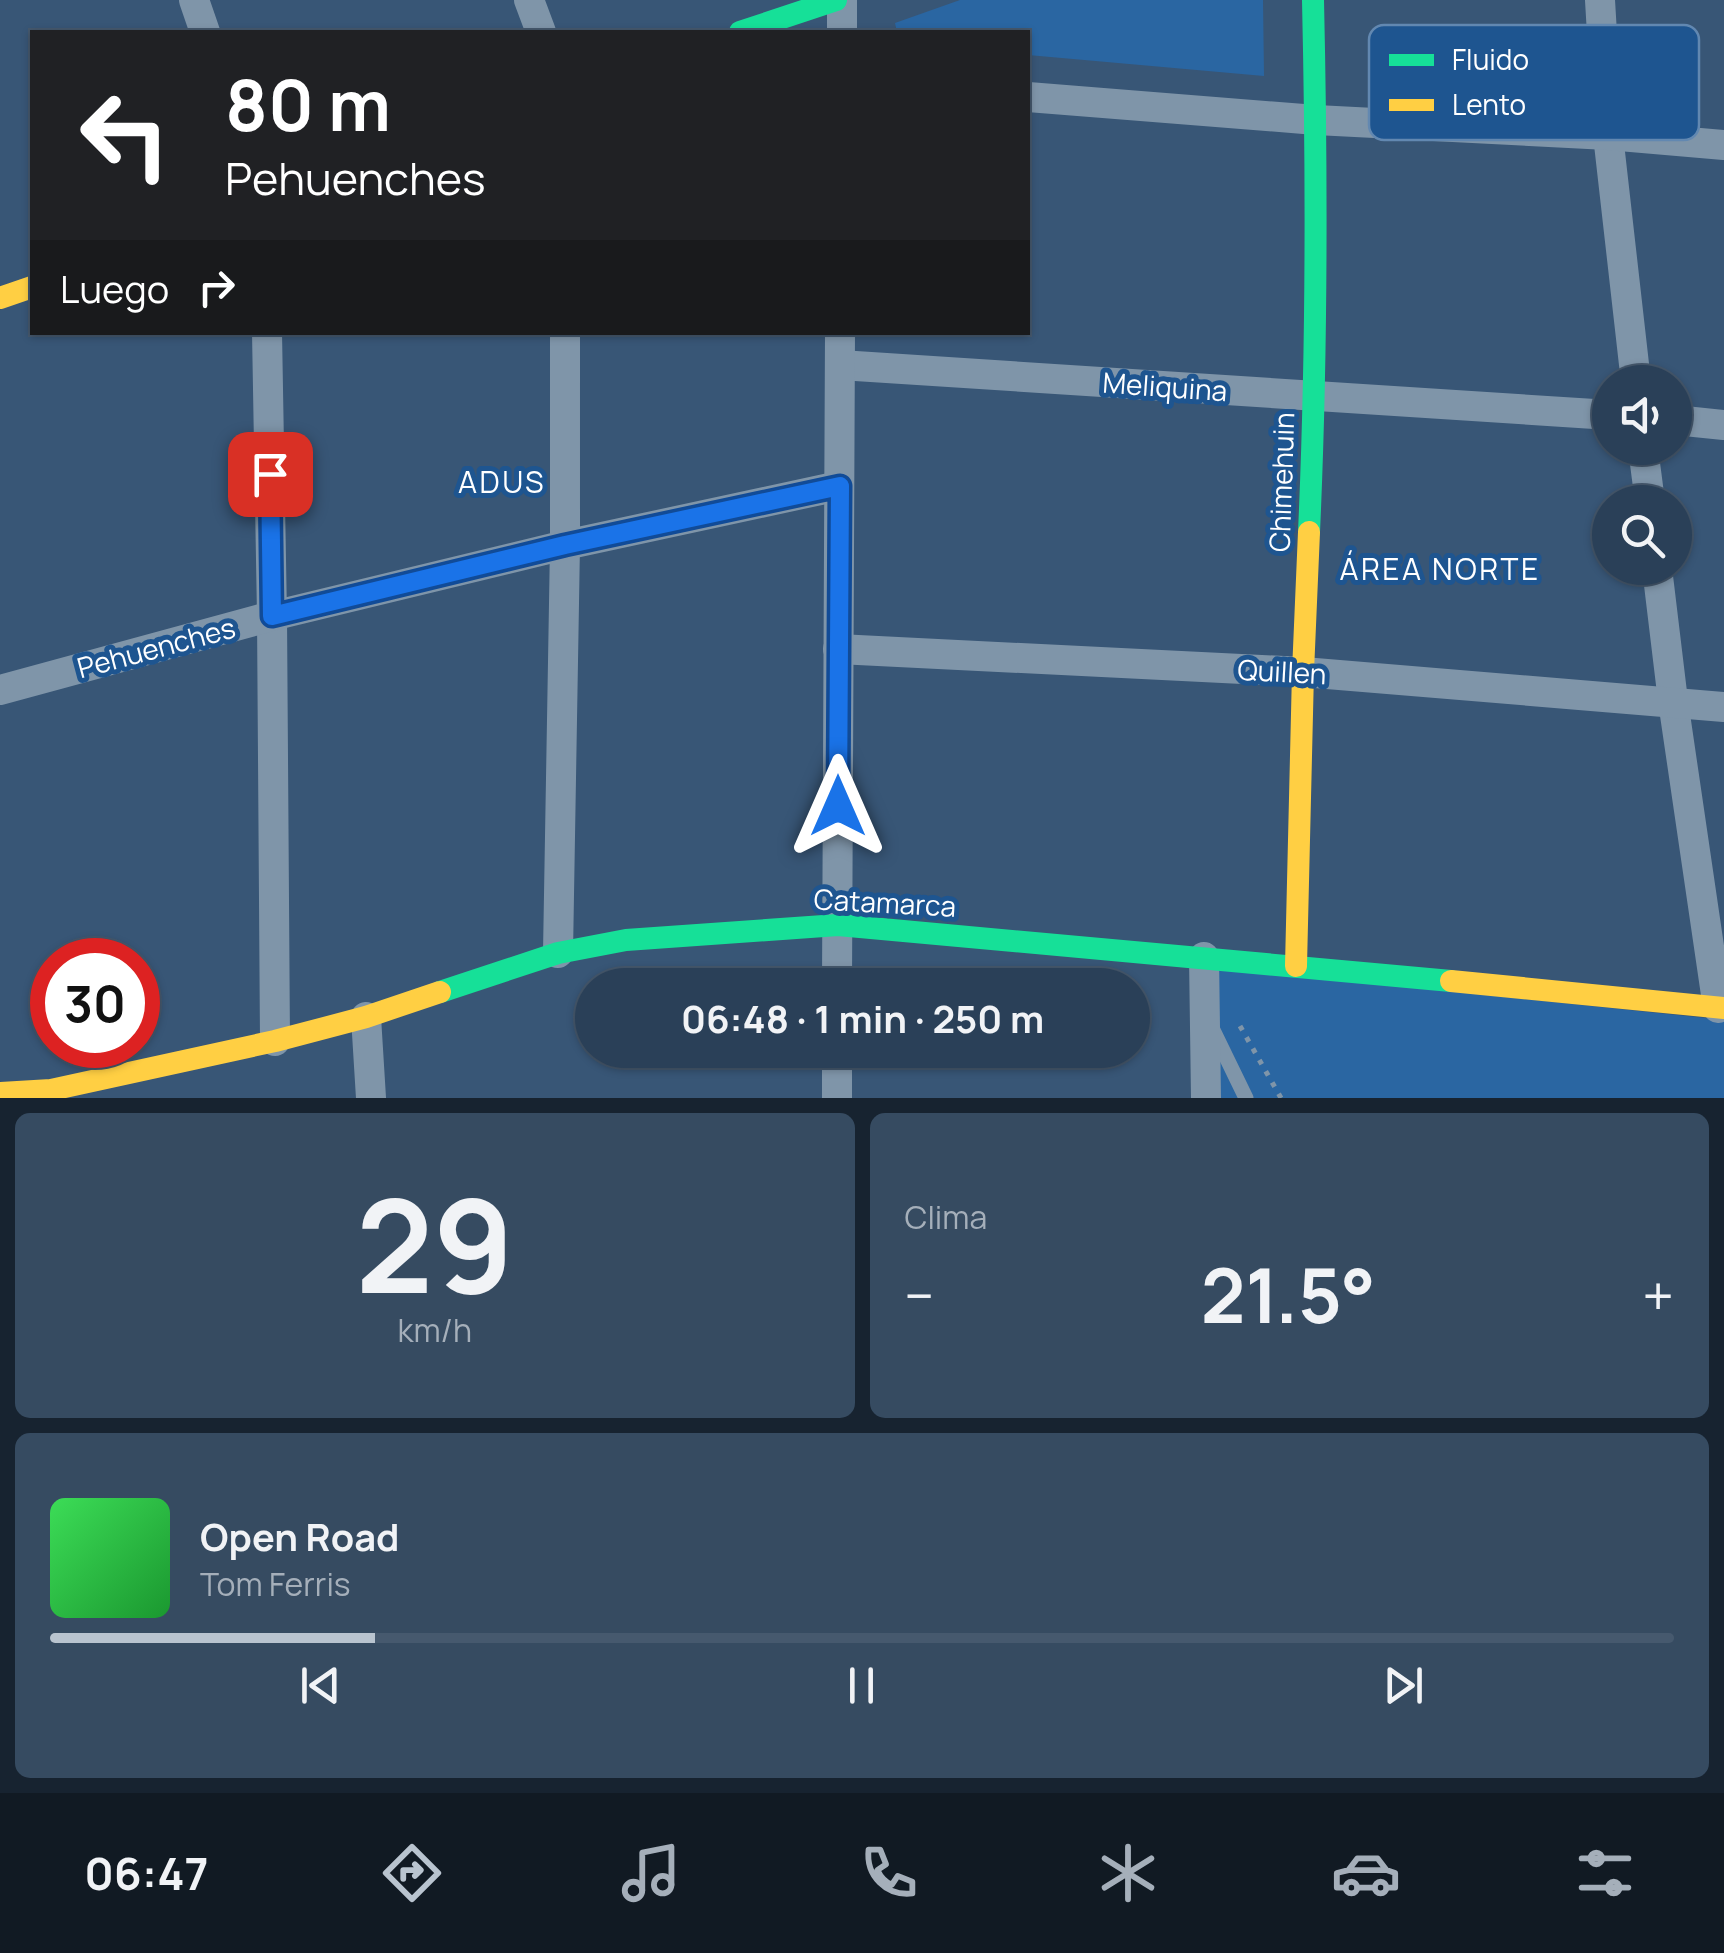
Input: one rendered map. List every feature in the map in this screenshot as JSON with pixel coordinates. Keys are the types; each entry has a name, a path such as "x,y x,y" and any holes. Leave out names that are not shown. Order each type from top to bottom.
{"street":[{"path":"194,0 204,30"},
{"path":"529,0 541,30"},
{"path":"746,30 839,0 842,30"},
{"name":"Chimehuin","path":"1296,966 1302,672 1314,395 1313,0"},
{"path":"1600,0 1601,25"},
{"path":"1030,97 1369,123"},
{"path":"1609,140 1634,365"},
{"path":"1666,140 1724,145"},
{"path":"0,298 30,287"},
{"path":"267,335 274,1041"},
{"path":"558,954 565,335"},
{"path":"838,968 840,335"},
{"name":"Meliquina","path":"840,366 1592,414"},
{"path":"1692,422 1724,425"},
{"name":"Pehuenches","path":"0,690 272,616 565,545 840,486"},
{"path":"1659,585 1673,702 1721,1008"},
{"name":"Quillen","path":"838,649 1302,672 1724,707"},
{"name":"Catamarca","path":"0,1093 51,1090 274,1041 366,1017 558,954 626,940 838,924 1721,1008"},
{"path":"1204,956 1206,1098"},
{"path":"366,1017 371,1098"},
{"path":"837,1068 837,1098"}],"lane":[{"path":"1204,1010 1246,1098"}],"path":[{"path":"1240,1026 1280,1098"}],"shaded area":[{"path":"960,0 1263,0 1264,76 1030,55 1030,30 897,30 895,23"},
{"path":"1211,966 1724,1020 1724,1098 1214,1098"}],"traffic: fast":[{"path":"746,30 836,0"},
{"path":"1309,532 1314,399 1313,0"},
{"path":"440,992 558,953 626,940 838,925 1451,981"}],"traffic: slow":[{"path":"0,298 30,288"},
{"path":"1296,966 1309,532"},
{"path":"1451,981 1724,1008"},
{"path":"0,1093 51,1090 275,1041 440,992"}],"district":[{"name":"ADUS","path":"502,481"},
{"name":"ÁREA NORTE","path":"1440,568"}],"route":[{"path":"270,474 272,616 565,545 840,486 838,806"}]}
